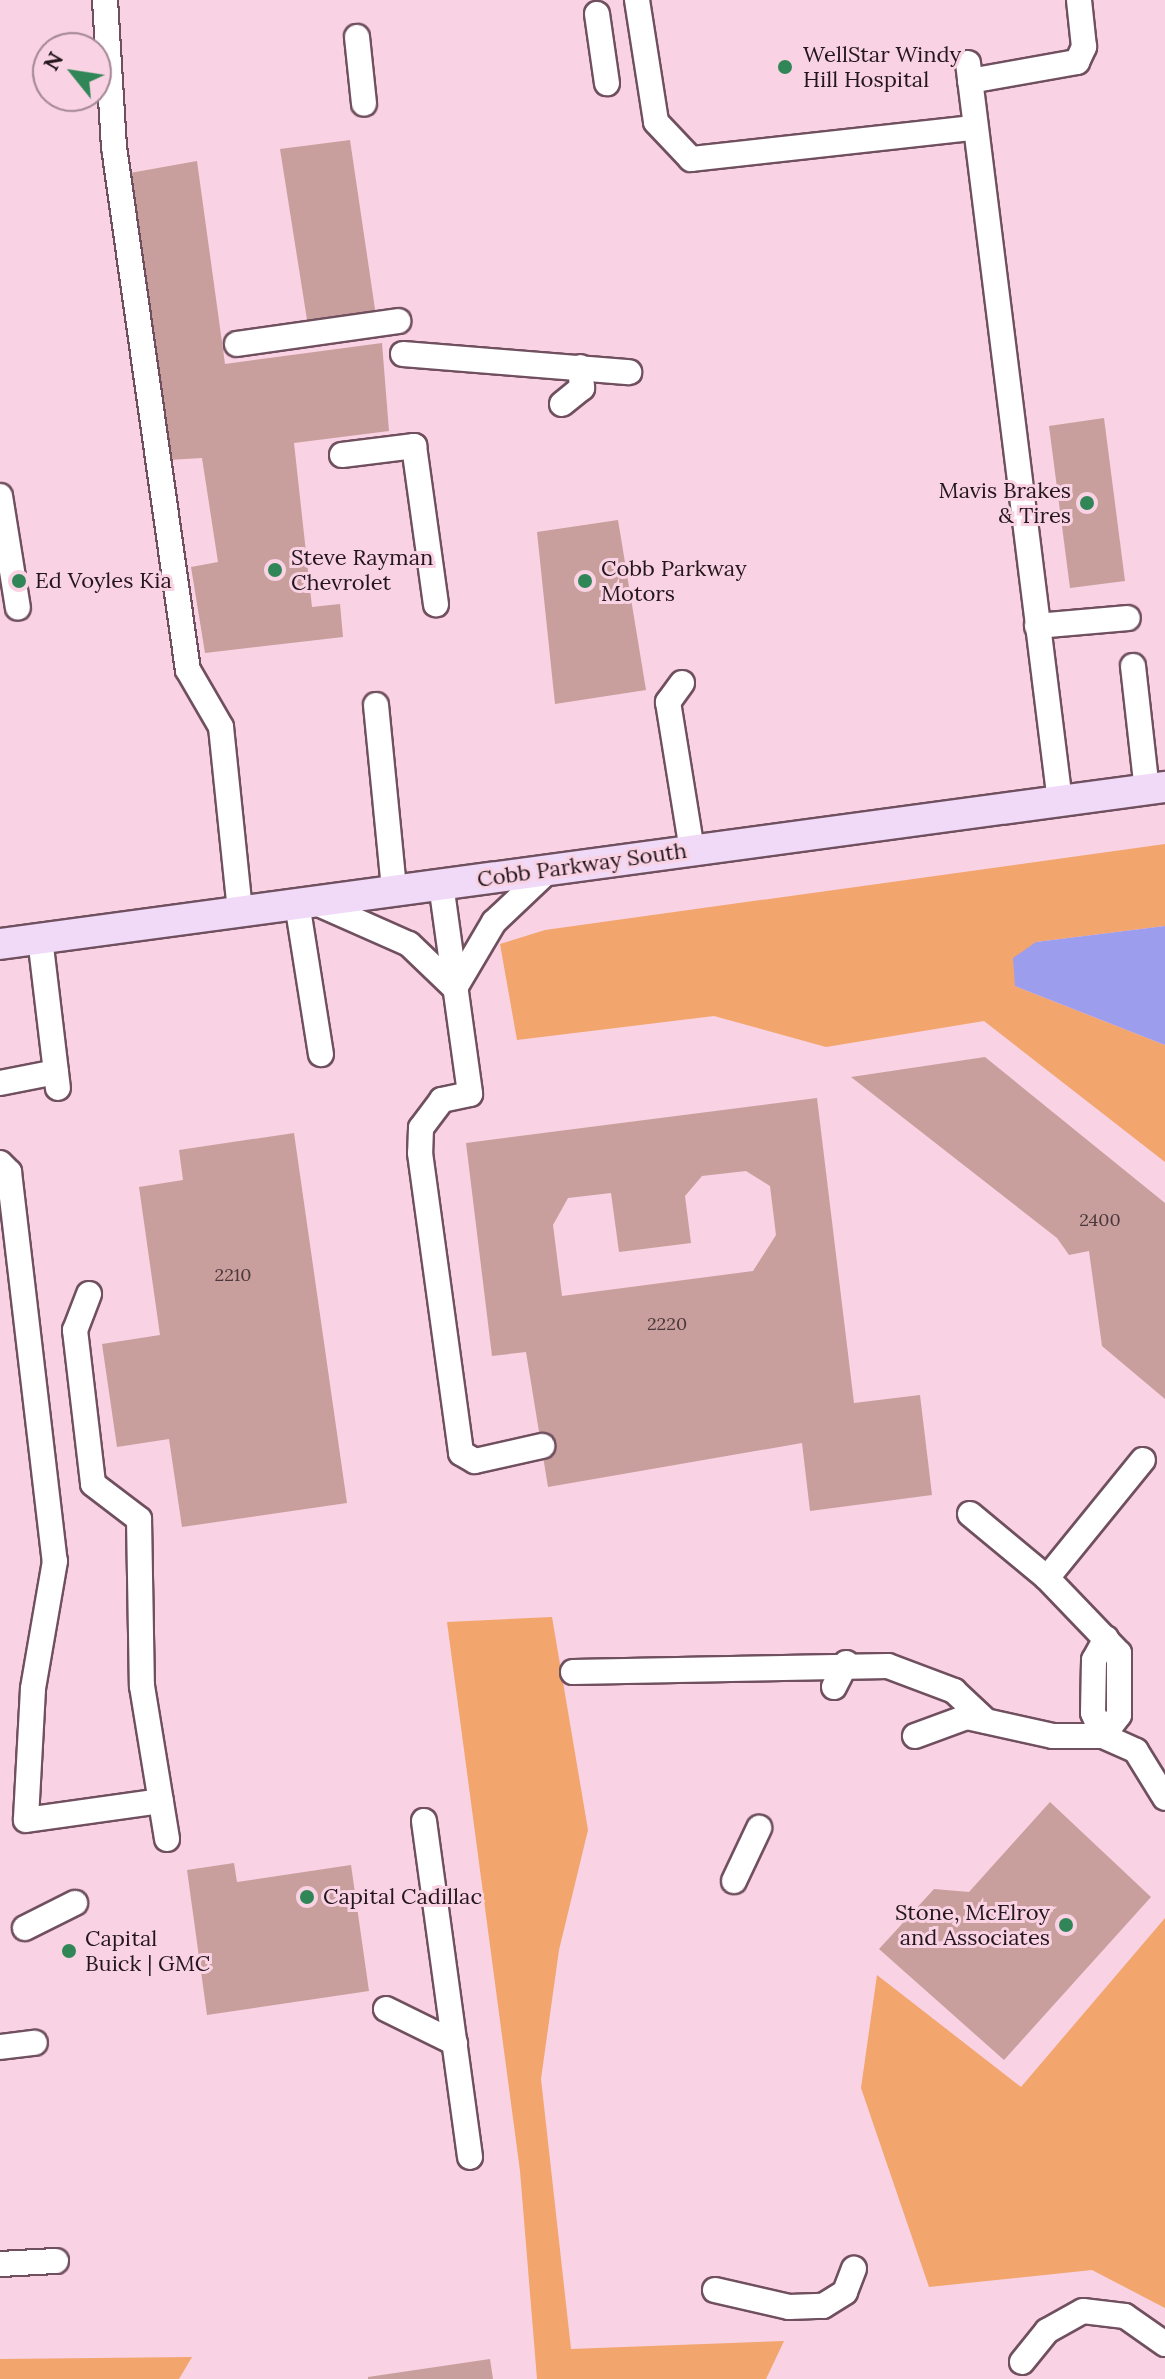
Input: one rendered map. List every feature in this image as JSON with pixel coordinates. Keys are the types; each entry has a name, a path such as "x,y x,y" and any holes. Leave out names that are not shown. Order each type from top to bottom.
{"main road":[{"name":"Cobb Parkway South","path":"0,944 1156,789"}],"lane":[{"path":"105,0 114,147 188,670 221,727 240,911"},
{"path":"637,0 656,122 670,145 691,159 972,128"},
{"path":"1060,802 972,128 969,72 1077,62 1084,47 1079,0"},
{"path":"597,14 607,83"},
{"path":"357,37 364,104"},
{"path":"237,344 398,321"},
{"path":"403,354 629,372"},
{"path":"562,404 582,388 580,367"},
{"path":"342,455 414,446 436,604"},
{"path":"0,496 18,608"},
{"path":"1037,626 1128,618"},
{"path":"1133,666 1156,789"},
{"path":"682,683 668,702 692,850"},
{"path":"376,705 394,890"},
{"path":"456,989 483,936 550,869"},
{"path":"441,884 470,1094 442,1100 421,1128 420,1153 461,1453 475,1461 542,1446"},
{"path":"321,1054 304,902 409,944 456,989"},
{"path":"0,1083 57,1080 40,938"},
{"path":"0,1163 9,1172 55,1561 33,1689 26,1820 161,1801"},
{"path":"89,1294 75,1330 93,1484 139,1519 142,1686 167,1839"},
{"path":"1047,1578 1143,1460"},
{"path":"970,1514 1047,1578 1106,1638 1094,1660 1093,1713 1103,1736"},
{"path":"573,1672 725,1674 846,1663 925,1674 986,1721"},
{"path":"834,1687 846,1663"},
{"path":"915,1736 943,1721 986,1721 1053,1736 1103,1736 1136,1751 1165,1798"},
{"path":"424,1821 470,2157"},
{"path":"734,1881 759,1828"},
{"path":"25,1928 75,1903"},
{"path":"386,2009 455,2043"},
{"path":"0,2047 35,2043"},
{"path":"0,2264 56,2261"},
{"path":"715,2290 789,2307 823,2306 845,2292 854,2269"},
{"path":"1022,2362 1047,2331 1083,2311 1125,2316 1165,2344"}],"shaded area":[{"path":"1165,844 1165,926 1036,942 1015,986 1165,1045 1165,1162 984,1021 826,1047 714,1016 517,1040 500,944 545,930"},
{"path":"552,1617 588,1830 559,1950 541,2079 571,2349 784,2341 766,2379 537,2379 520,2171 447,1622"},
{"path":"1165,1918 1165,2308 1092,2270 929,2287 861,2088 877,1975 1021,2087"},
{"path":"192,2357 179,2379 0,2379 0,2359"}],"water":[{"path":"1165,926 1165,1045 1015,986 1013,958 1036,942"}],"building":[{"path":"350,140 376,316 308,326 280,149"},
{"path":"197,161 225,364 382,343 389,431 294,443 312,607 340,604 343,637 205,653 191,567 218,562 202,458 168,460 130,173"},
{"name":"Mavis Brakes & Tires","path":"1104,418 1125,581 1070,588 1049,426"},
{"name":"Cobb Parkway Motors","path":"618,520 646,690 555,704 537,532"},
{"path":"985,1057 1165,1203 1165,1399 1102,1346 1089,1251 1069,1255 1057,1238 851,1077"},
{"path":"817,1098 854,1403 920,1395 932,1495 810,1511 802,1443 548,1487 526,1352 492,1356 466,1143","holes":["746,1171 770,1186 776,1235 753,1271 562,1296 553,1225 568,1198 611,1193 619,1252 691,1243 685,1196 702,1176"]},
{"path":"294,1133 347,1503 182,1527 169,1439 117,1447 102,1344 160,1335 139,1187 183,1180 179,1150"},
{"path":"1050,1802 1151,1897 1004,2060 879,1949 934,1889 969,1892"},
{"path":"234,1863 237,1882 351,1865 369,1991 207,2015 187,1870"},
{"path":"490,2359 493,2379 368,2379 368,2377"}],"place":[{"name":"WellStar Windy Hill Hospital","path":"785,67"},
{"name":"Mavis Brakes & Tires","path":"1087,503"},
{"name":"Steve Rayman Chevrolet","path":"275,570"},
{"name":"Ed Voyles Kia","path":"19,581"},
{"name":"Cobb Parkway Motors","path":"585,581"},
{"name":"Capital Cadillac","path":"307,1897"},
{"name":"Stone, McElroy and Associates","path":"1066,1925"},
{"name":"Capital Buick | GMC","path":"69,1951"}]}
